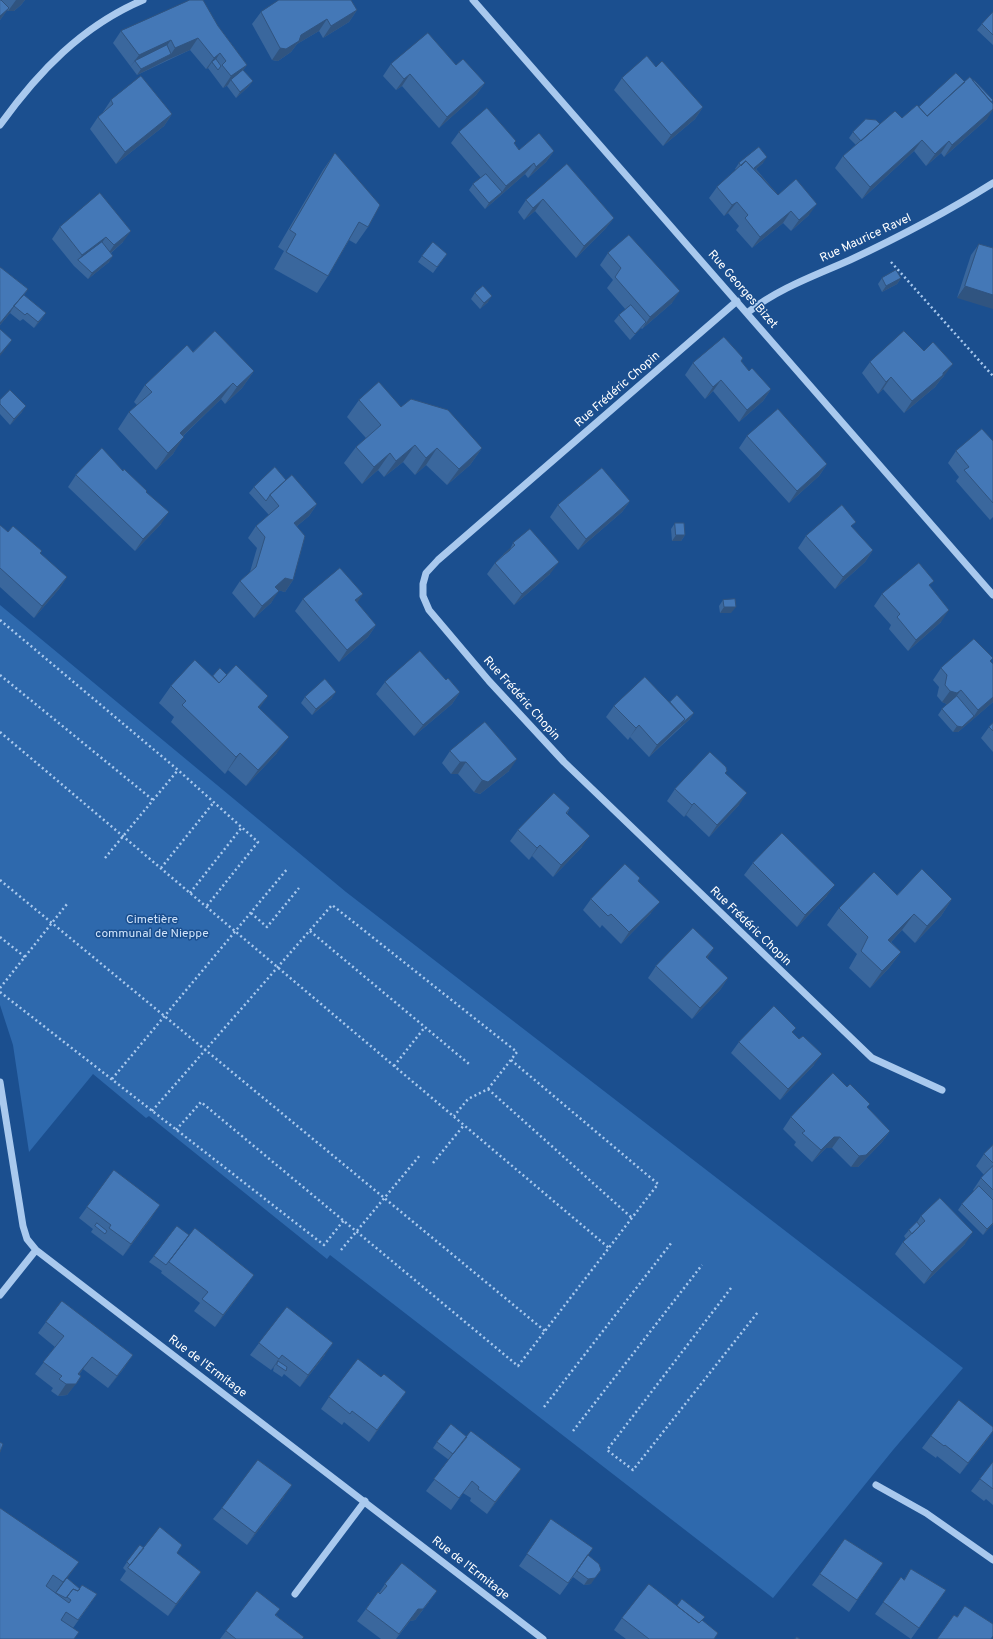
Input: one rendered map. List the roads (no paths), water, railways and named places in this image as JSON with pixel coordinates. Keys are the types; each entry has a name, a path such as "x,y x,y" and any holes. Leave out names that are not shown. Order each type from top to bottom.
{"street":[{"path":"0,125 37,76 70,44 96,26 142,0"},
{"name":"Rue Georges Bizet","path":"472,0 748,313 993,595"},
{"name":"Rue Maurice Ravel","path":"748,313 764,300 789,285 878,246 942,214 993,183"},
{"name":"Rue Frédéric Chopin","path":"737,301 438,560 426,573 423,584 423,596 429,610 437,621 493,687 564,762 860,1047 872,1058 942,1090"},
{"name":"Rue de l'Ermitage","path":"0,1082 23,1226 27,1239 36,1250 543,1639"},
{"path":"0,1295 36,1250"},
{"path":"876,1485 926,1513 993,1560"},
{"path":"295,1594 365,1501"}],"park label":[{"name":"Cimetière communal de Nieppe","path":"152,928"}]}
